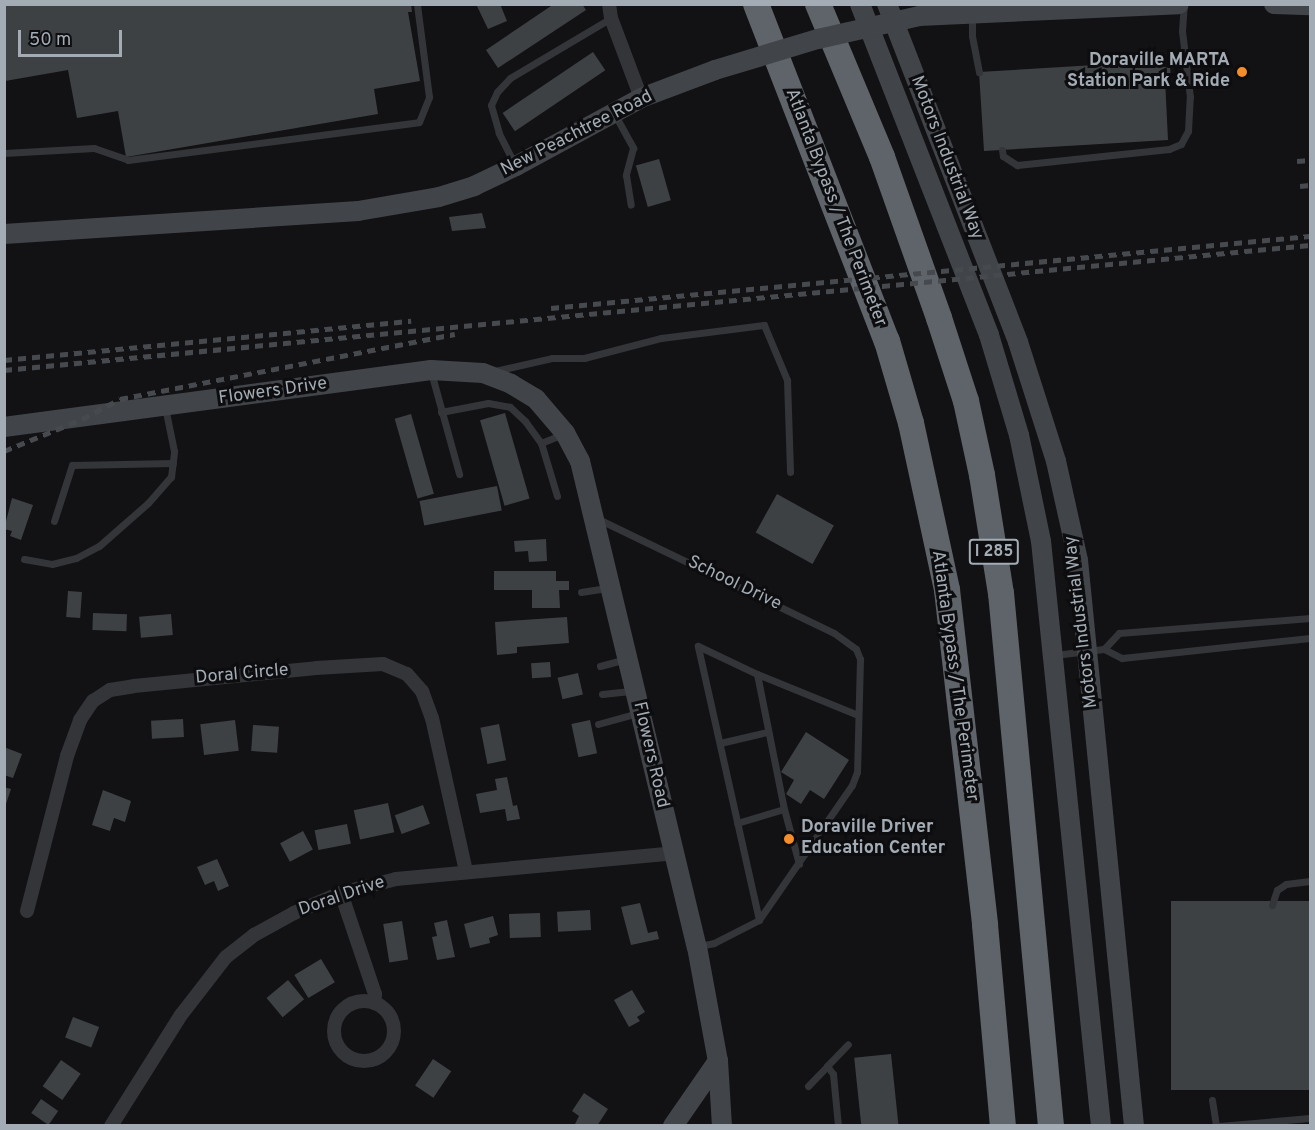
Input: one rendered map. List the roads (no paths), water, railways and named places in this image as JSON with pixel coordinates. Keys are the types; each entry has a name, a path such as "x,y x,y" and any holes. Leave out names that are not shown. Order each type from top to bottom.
{"highway":[{"path":"747,4 771,43"},
{"name":"Atlanta Bypass / The Perimeter","path":"756,4 887,341 911,423 943,574 963,725 1003,1125"},
{"name":"I 285","path":"818,4 882,157 939,318 966,400 982,475 1001,592 1051,1125"}],"street":[{"name":"Motors Industrial Way","path":"860,4 990,335 1007,394 1041,541 1101,1125"},
{"name":"Motors Industrial Way","path":"887,4 1018,342 1056,461 1078,560 1096,650 1134,1125"},
{"name":"New Peachtree Road","path":"4,234 358,211 439,197 474,186 516,166 641,98 715,70 819,39 950,10 972,14 1182,4"},
{"path":"1274,4 1311,5"},
{"path":"610,11 641,98"},
{"name":"Flowers Drive","path":"4,427 431,370 483,373 511,384 536,399"},
{"name":"Flowers Road","path":"536,399 565,433 580,460 674,853 706,945 722,1125"},
{"name":"Doral Circle","path":"27,911 67,756 80,720 93,701 110,690 134,686 316,668 383,664 407,674 422,691 432,718 466,871"},
{"name":"Doral Drive","path":"111,1125 181,1015 226,957 254,935 294,913 341,893 396,879 674,853"},
{"path":"341,893 375,994 374,1003"},
{"path":"362,1001 374,1003 384,1009 391,1019 394,1030 392,1042 386,1052 376,1059 365,1061 353,1059 343,1053 336,1044 333,1032 336,1021 341,1011 351,1004 362,1001"},
{"path":"673,1125 718,1061"},
{"path":"673,1125 694,1125"}],"lane":[{"path":"4,153 94,148 128,160 419,122 429,97 417,4"},
{"path":"1002,150 1003,156 1017,165 1169,149 1181,144 1188,131 1190,97 1182,31 1182,4"},
{"path":"516,166 499,133 491,105 497,92 510,78 610,11"},
{"path":"972,14 972,36 979,72"},
{"path":"613,112 633,148 626,175 631,205"},
{"path":"483,373 552,358 584,358 661,338 764,325 787,380 789,472"},
{"path":"431,370 459,474"},
{"path":"441,412 488,404 510,407 525,421 541,443 557,496"},
{"path":"24,558 52,564 76,558 99,546 148,502 171,477 172,431 165,407"},
{"path":"541,443 565,433"},
{"path":"54,521 72,465 173,463"},
{"name":"School Drive","path":"593,516 834,633 856,650 860,659 858,715"},
{"path":"581,592 610,588"},
{"path":"1096,650 1119,633 1311,618"},
{"path":"1053,656 1096,650 1122,658 1311,638"},
{"path":"706,945 759,920 845,796 857,772 858,715 757,674 698,646 759,920"},
{"path":"600,666 627,659"},
{"path":"757,674 784,809 799,864"},
{"path":"602,694 635,691"},
{"path":"598,724 640,713"},
{"path":"720,743 767,732"},
{"path":"737,824 784,809"},
{"path":"1272,905 1277,890 1286,884 1311,882"},
{"path":"808,1086 848,1044"},
{"path":"827,1066 833,1074 838,1125"},
{"path":"1212,1100 1217,1125 1311,1118"}],"railway":[{"path":"1297,161 1310,160"},
{"path":"1300,186 1310,185"},
{"path":"551,308 1310,236"},
{"path":"4,370 1310,245"},
{"path":"4,360 411,321"},
{"path":"4,451 82,419 120,399 455,334"}],"place":[{"name":"Doraville MARTA Station Park & Ride","path":"1242,72"},
{"name":"Doraville Driver Education Center","path":"789,839"}]}
